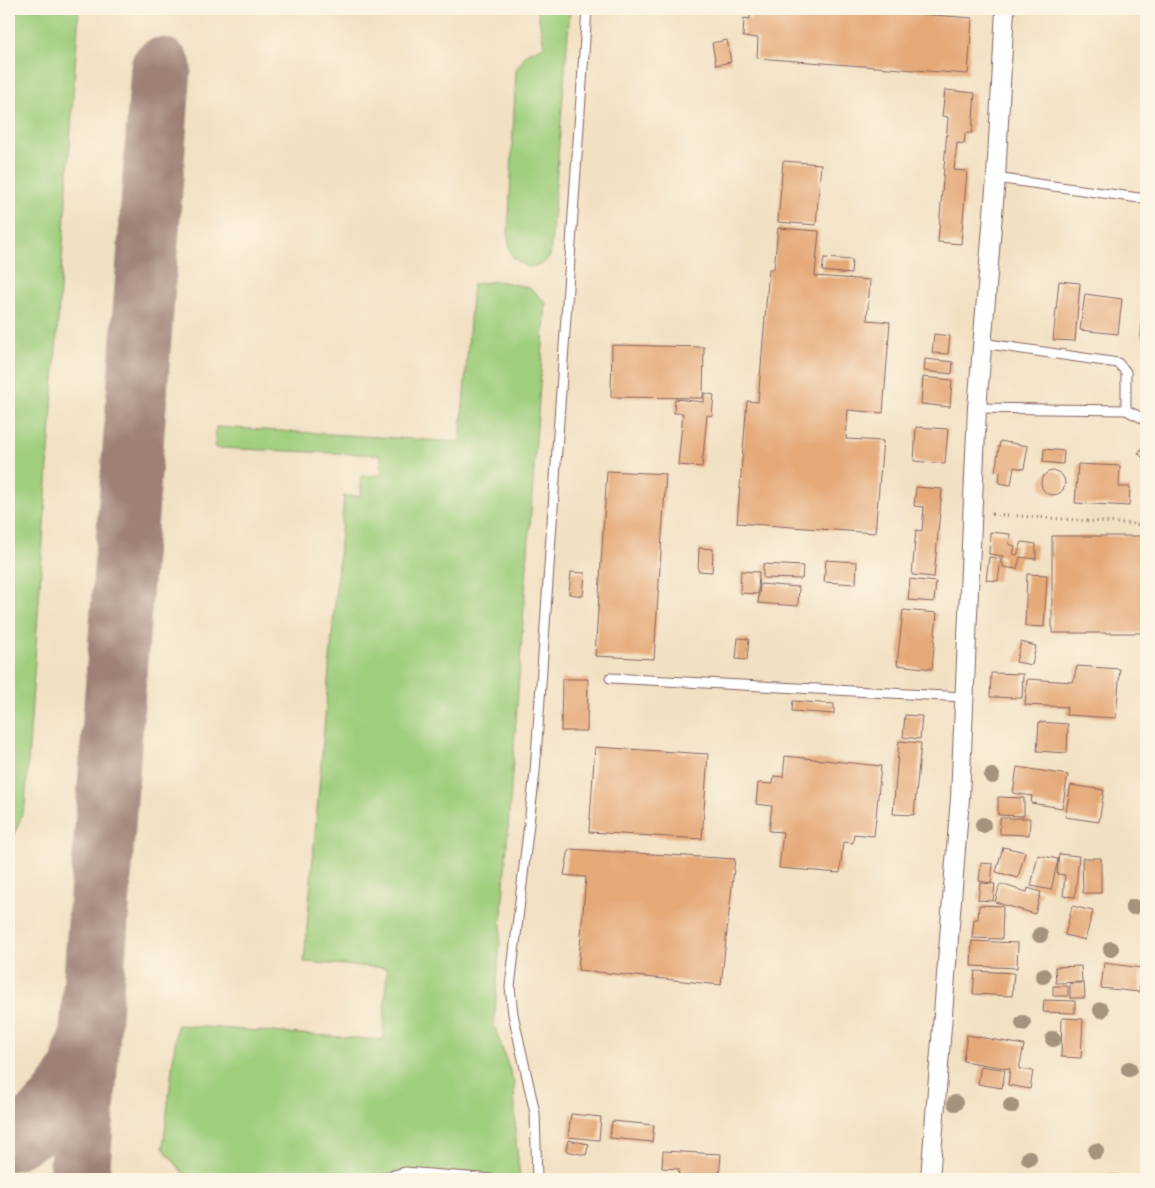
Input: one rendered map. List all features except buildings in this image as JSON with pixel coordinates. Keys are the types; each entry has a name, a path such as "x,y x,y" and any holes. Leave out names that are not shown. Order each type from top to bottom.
{"street":[{"path":"930,1179 960,798 977,408 996,178 1005,9"}],"lane":[{"path":"537,1179 535,1113 513,1014 510,987 534,772 588,9"},
{"path":"996,178 1146,199"},
{"path":"982,344 1118,363 1126,372 1126,410"},
{"path":"977,408 1126,410 1146,420"},
{"path":"610,678 964,697"},
{"path":"379,1179 405,1172 493,1179"}],"path":[{"path":"973,512 1146,525"}],"green space":[{"path":"9,9 79,9 25,806 17,828 9,842"},
{"path":"537,9 570,9 550,257 541,265 528,267 512,255 508,236 516,70 527,53 544,46"},
{"path":"499,281 528,287 546,302 494,1025 514,1083 516,1140 520,1179 188,1179 163,1148 177,1025 383,1040 387,968 304,962 344,496 361,496 361,476 382,475 381,455 215,448 216,427 460,442 473,284"}],"taxiway":[{"path":"79,1179 161,68"},
{"path":"9,1141 30,1129 50,1112 66,1092 79,1071 85,1049"}]}
